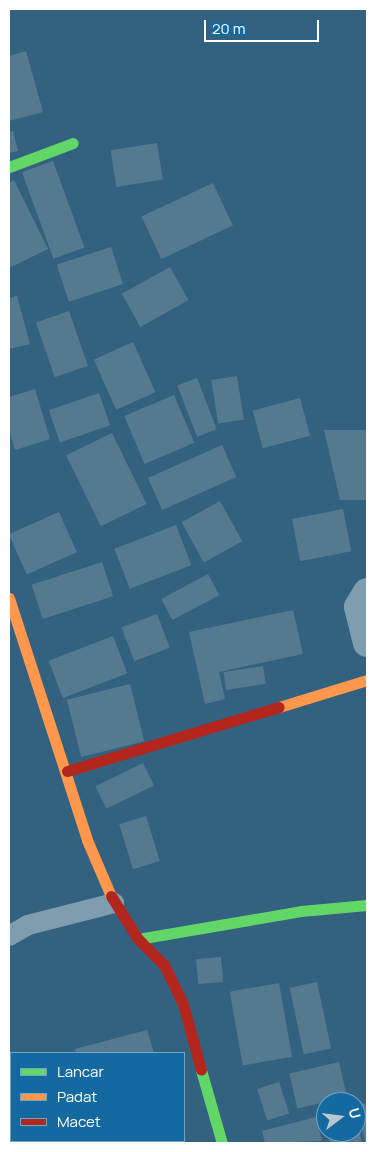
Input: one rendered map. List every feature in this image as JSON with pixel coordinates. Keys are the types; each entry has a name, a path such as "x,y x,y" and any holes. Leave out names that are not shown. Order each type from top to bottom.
{"street":[{"path":"9,167 73,143"},
{"path":"367,592 358,607 367,643"},
{"path":"9,598 67,771 87,840 114,903 138,939 164,965 183,1004 222,1143"},
{"path":"67,771 367,680"},
{"path":"138,939 301,911 367,905"}],"lane":[{"path":"9,936 28,925 114,903"}],"building":[{"path":"26,51 43,112 9,121 9,56"},
{"path":"13,131 18,151 9,153 9,132"},
{"path":"157,143 163,180 116,187 111,150"},
{"path":"53,161 84,247 53,259 22,172"},
{"path":"14,180 48,249 9,268 9,183"},
{"path":"213,183 233,226 161,259 141,216"},
{"path":"111,247 123,284 69,302 57,265"},
{"path":"170,267 188,300 140,327 122,294"},
{"path":"17,296 30,344 9,349 9,298"},
{"path":"69,311 88,366 55,377 36,322"},
{"path":"133,342 155,392 116,410 94,359"},
{"path":"237,376 244,419 218,424 211,380"},
{"path":"197,378 217,429 197,437 177,386"},
{"path":"35,389 50,439 15,450 9,429 9,397"},
{"path":"99,393 110,425 60,442 49,410"},
{"path":"174,395 194,443 145,464 124,416"},
{"path":"300,398 310,436 263,448 253,411"},
{"path":"324,430 367,430 367,500 340,500"},
{"path":"112,433 147,504 101,526 66,455"},
{"path":"222,445 236,477 162,510 148,478"},
{"path":"220,501 242,541 204,563 182,522"},
{"path":"343,509 351,551 300,561 292,519"},
{"path":"59,512 77,552 27,575 9,534"},
{"path":"176,525 191,565 130,589 114,549"},
{"path":"102,562 113,596 43,619 32,585"},
{"path":"208,574 219,595 172,620 161,599"},
{"path":"293,610 303,654 219,672 225,699 205,704 189,632"},
{"path":"157,614 170,648 134,661 122,628"},
{"path":"113,636 127,673 63,698 49,661"},
{"path":"263,666 266,684 226,690 223,672"},
{"path":"130,684 144,741 81,757 67,700"},
{"path":"143,763 154,785 106,809 95,786"},
{"path":"146,816 160,861 133,869 119,824"},
{"path":"221,957 223,982 198,984 196,959"},
{"path":"317,982 331,1049 304,1054 290,988"},
{"path":"279,983 292,1057 243,1066 230,992"},
{"path":"147,1030 154,1052 76,1052 75,1049"},
{"path":"339,1062 346,1092 316,1092 316,1104 297,1109 289,1073"},
{"path":"279,1082 289,1113 267,1120 257,1089"},
{"path":"367,1103 367,1142 366,1142"},
{"path":"316,1117 316,1141 265,1143 262,1131"},
{"path":"330,1142 362,1143 330,1143"}],"traffic: fast":[{"path":"9,167 73,143"},
{"path":"138,939 301,911 367,905"},
{"path":"201,1070 222,1143"}],"traffic: slow":[{"path":"9,598 87,840 111,896"},
{"path":"279,707 367,680"}],"traffic: jam":[{"path":"67,771 279,707"},
{"path":"111,896 138,939 164,965 183,1004 201,1070"}]}
